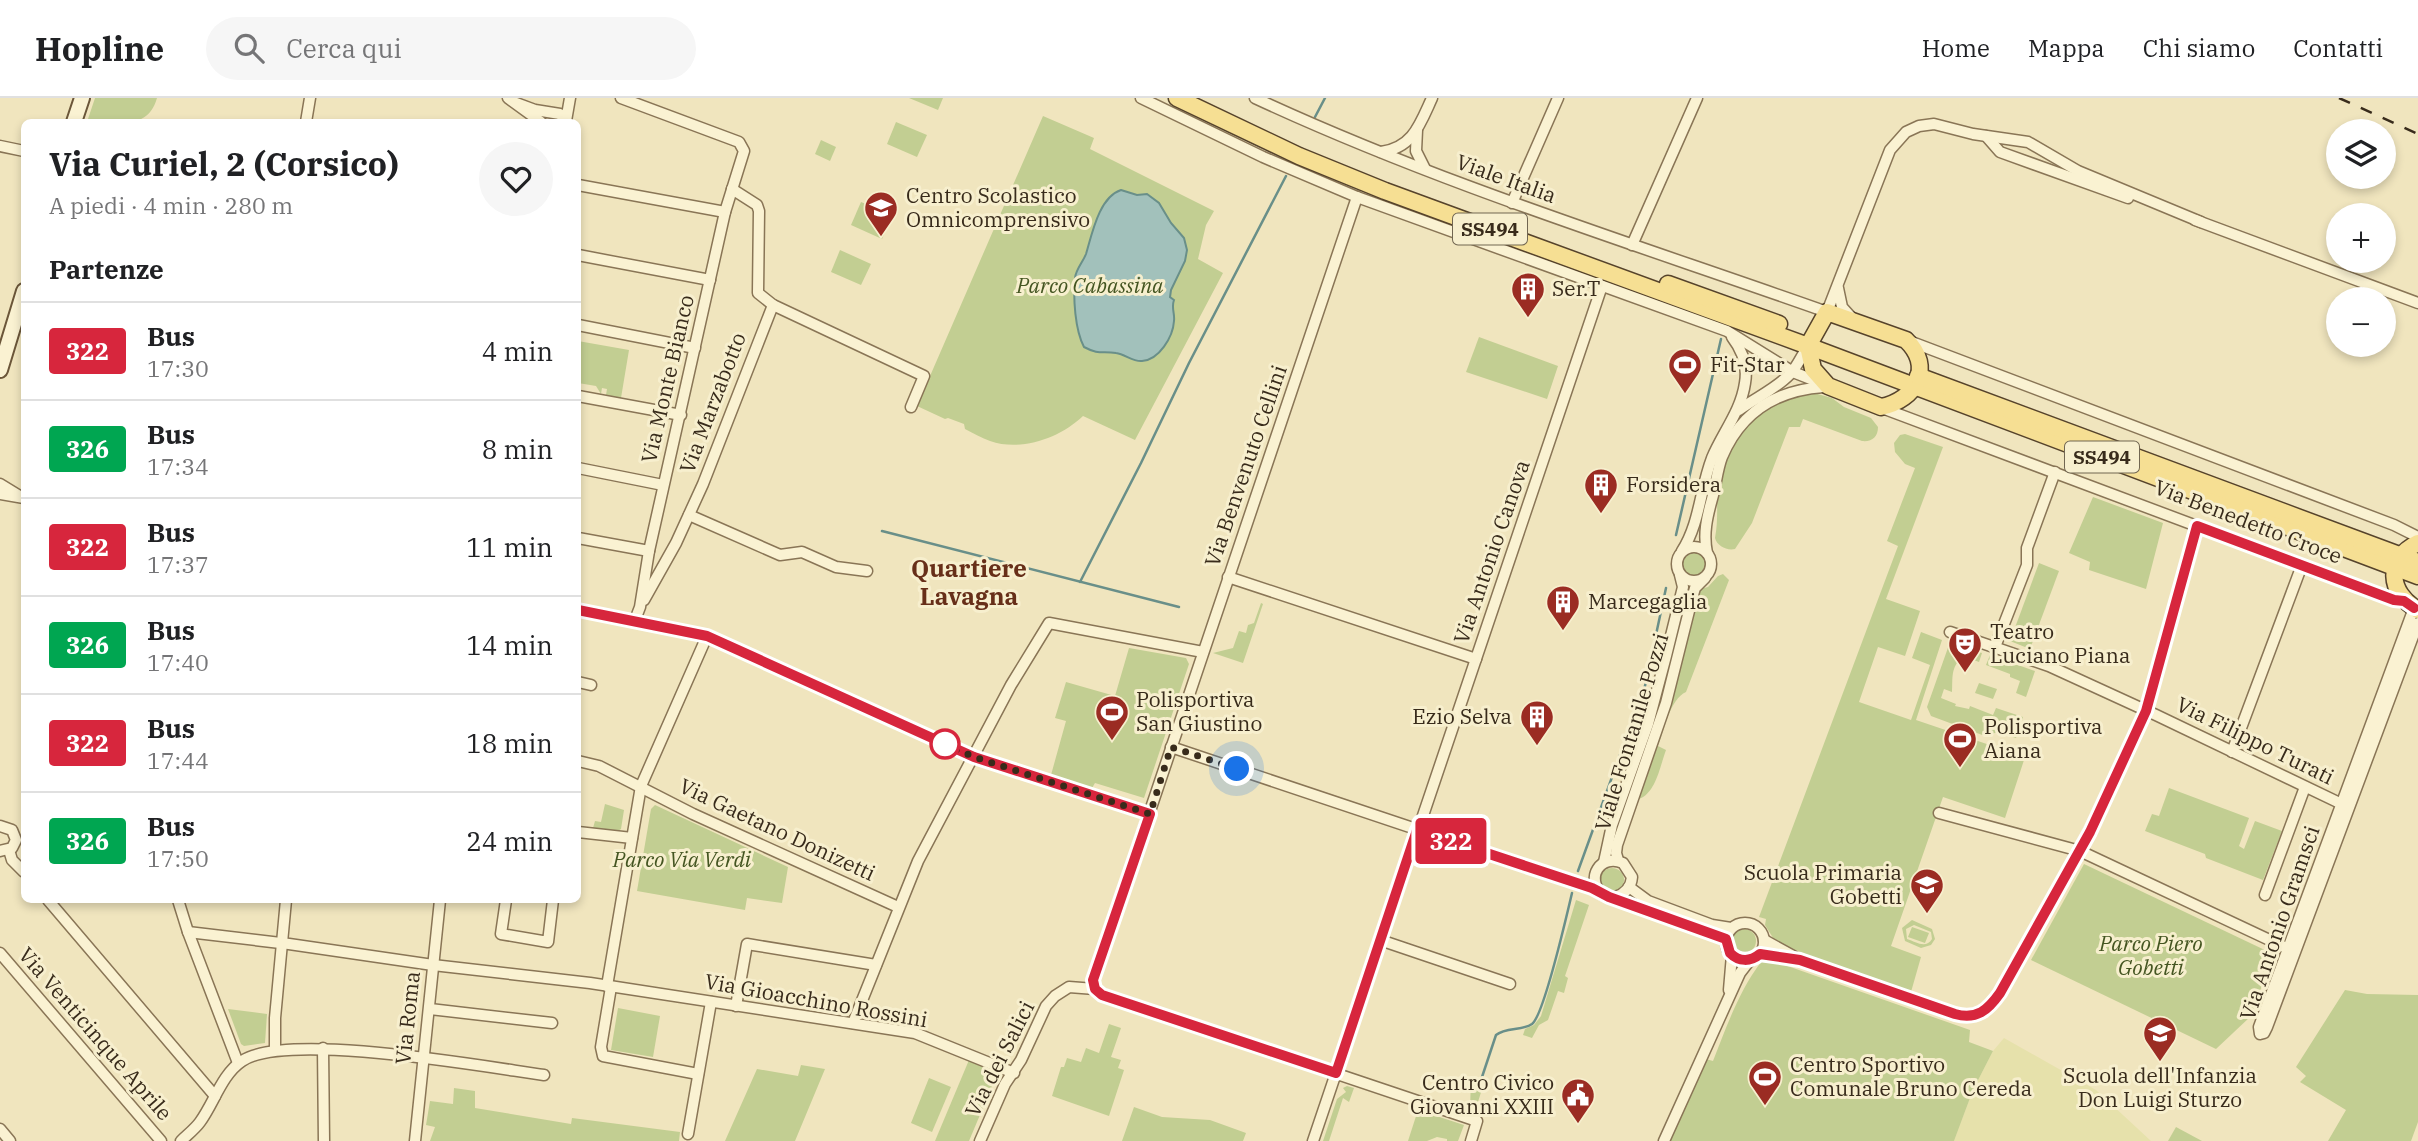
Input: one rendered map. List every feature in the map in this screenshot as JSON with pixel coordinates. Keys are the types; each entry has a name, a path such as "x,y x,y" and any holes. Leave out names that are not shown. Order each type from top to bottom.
{"main road":[{"name":"SS494","path":"1177,98 1299,156 1486,228 1810,341"},
{"name":"SS494","path":"1201,98 1336,160 2398,562 2418,576"},
{"path":"1828,386 1811,365 1810,341 1827,312 1906,340 1917,355 1920,369 1906,399 1881,407"},
{"name":"Via Benedetto Croce","path":"1828,386 1881,407"},
{"path":"2414,611 2395,588 2398,562 2418,542"},
{"name":"SS494","path":"2398,562 2418,562"}],"street":[{"path":"76,119 82,98"},
{"path":"306,119 310,98"},
{"path":"546,119 564,98"},
{"path":"566,119 570,98"},
{"name":"Via Monte Bianco","path":"621,98 737,141 744,147 725,212 635,620"},
{"path":"1141,98 1255,153 1357,197 1727,331 1793,372 1828,386"},
{"name":"Viale Italia","path":"1255,98 1425,170 1805,304"},
{"path":"1380,152 1402,146 1417,130 1432,98"},
{"path":"1512,202 1558,98"},
{"path":"1632,245 1698,98"},
{"path":"512,101 560,114 564,119"},
{"path":"512,101 538,119"},
{"path":"1805,304 1827,312 1890,150 1906,132 1919,126 1934,124 2028,142 2078,171 2201,222"},
{"path":"1417,130 1416,151 1425,170"},
{"path":"1986,136 2000,152 2201,222 2418,303"},
{"path":"0,146 21,150"},
{"path":"581,187 725,212"},
{"path":"732,189 757,205 759,211 757,289 761,296 924,376 911,407"},
{"name":"Via Benvenuto Cellini","path":"1095,989 1093,980 1357,197"},
{"path":"1486,228 1535,254 1555,269"},
{"path":"581,256 710,280"},
{"name":"Via Antonio Canova","path":"1313,1141 1602,286"},
{"path":"1805,304 1825,299 1838,288"},
{"path":"1838,288 1842,307 1858,323"},
{"path":"0,370 21,300"},
{"name":"Via Marzabotto","path":"640,607 689,515 773,304"},
{"path":"581,326 695,348"},
{"path":"1727,331 1740,348 1744,362 1745,385 1738,410"},
{"path":"1906,340 2224,458 2395,524 2418,537"},
{"path":"1738,410 1793,372 1810,341"},
{"name":"Viale Fontanile Pozzi","path":"1618,860 1617,845 1666,703 1695,588 1711,568 1704,538 1718,468 1738,430 1772,399 1804,388 1828,386"},
{"path":"581,397 681,415"},
{"name":"Via Benedetto Croce","path":"1881,407 2394,600 2414,611"},
{"name":"Viale Fontanile Pozzi","path":"1604,862 1612,825 1647,724 1683,587 1676,560 1691,537 1713,457 1738,410"},
{"path":"581,469 663,485"},
{"path":"1995,647 2027,565 2027,548 2055,472"},
{"path":"0,484 21,497"},
{"path":"0,494 21,498"},
{"path":"689,515 780,555 802,552 836,568 867,571"},
{"path":"1764,940 1800,960 1955,1014 1969,1017 1981,1014 1993,1004 2080,850 2146,711 2197,526"},
{"path":"581,539 649,551"},
{"path":"1682,551 1697,547 1707,553"},
{"path":"2232,752 2302,565"},
{"path":"1680,575 1689,581 1705,578"},
{"path":"1228,577 1476,659"},
{"path":"581,611 707,636 974,757 1150,814"},
{"name":"Via Antonio Gramsci","path":"2291,951 2267,1027 2264,1033 2260,1034 2258,1029 2291,951 2414,611"},
{"name":"Via Antonio Gramsci","path":"2345,805 2414,611"},
{"path":"853,1023 918,861 1011,685 1049,623 1203,652"},
{"name":"Via Filippo Turati","path":"1950,632 2049,666 2345,805"},
{"path":"698,1074 603,1056 600,1046 641,786 707,636"},
{"path":"581,683 591,685"},
{"path":"1171,747 1592,888 1603,895 1615,897 1726,939"},
{"name":"Via Gaetano Donizetti","path":"581,762 599,766 693,814 898,907"},
{"path":"2265,895 2305,787"},
{"path":"1939,813 2080,850 2291,951"},
{"path":"0,827 12,830 16,840 12,848 12,860 21,869"},
{"path":"581,832 632,838"},
{"path":"1570,881 1595,873 1604,862 1618,860 1630,871 1629,887 1626,892 1615,897"},
{"path":"1595,873 1595,885 1603,895"},
{"path":"1629,887 1648,901 1712,925 1731,928"},
{"path":"51,903 215,1096"},
{"path":"179,903 239,1063"},
{"path":"275,1050 286,903"},
{"name":"Via Roma","path":"415,1141 440,903"},
{"path":"506,903 502,934 548,942 553,903"},
{"path":"1750,960 1741,960 1728,949 1726,939 1731,928 1740,923 1751,923 1760,929 1764,940 1760,954"},
{"name":"Via Gioacchino Rossini","path":"188,932 609,986 915,1033 1014,1073"},
{"path":"1380,940 1510,984"},
{"path":"736,1006 747,944 876,965"},
{"name":"Via Venticinque Aprile","path":"0,953 161,1141"},
{"path":"1664,1141 1740,973 1750,960 1760,954 1800,960"},
{"path":"1727,1001 1732,955"},
{"name":"Via dei Salici","path":"980,1141 1007,1080 1014,1073 1046,1006 1069,987 1095,989"},
{"path":"1095,989 1102,995 1478,1121 1471,1141"},
{"path":"688,1134 710,1002"},
{"path":"430,1009 552,1023"},
{"path":"181,1141 199,1123 239,1063 275,1050 323,1048 544,1074"},
{"path":"323,1048 324,1141"},
{"path":"0,1129 10,1141"}],"shaded area":[{"path":"2004,1038 2096,1090 2151,1141 1954,1141 1973,1090 1993,1051"}],"green space":[{"path":"95,98 157,98 153,109 140,119 88,119"},
{"path":"909,98 943,98 938,110"},
{"name":"Parco Cabassina","path":"1043,116 1094,138 1090,149 1214,211 1206,225 1198,259 1223,273 1135,440 1083,416 1063,431 1039,441 1002,444 965,429 964,424 945,419 917,406"},
{"path":"896,122 927,135 917,157 887,144"},
{"path":"821,140 836,147 830,161 815,154"},
{"path":"861,202 892,215 882,239 851,225"},
{"path":"840,250 871,264 861,285 831,272"},
{"path":"1479,337 1558,366 1547,399 1466,372"},
{"path":"581,342 629,350 621,398 606,395 607,389 602,388 601,394 596,386 581,384"},
{"path":"1814,393 1832,398 1844,407 1871,418 1878,427 1876,436 1869,441 1862,441 1803,419 1800,427 1789,427 1752,523 1735,549 1723,547 1715,538 1717,494 1724,463 1732,448 1741,434 1764,410 1793,396"},
{"path":"1905,434 1943,447 1886,599 1920,611 1905,656 1878,647 1859,702 1911,720 1930,665 1912,658 1921,632 1942,640 1916,720 2025,757 2005,818 1943,797 1891,946 1921,957 1911,992 1906,993 1783,948 1765,925 1766,919 1759,917 1898,546 1887,541 1915,468 1905,464 1895,452 1894,443 1900,435"},
{"path":"2093,497 2163,523 2146,589 2089,570 2090,562 2069,553"},
{"path":"1694,553 1703,556 1706,565 1703,574 1694,577 1685,574 1682,565 1685,556"},
{"path":"2039,563 2059,571 2030,649 2010,641"},
{"path":"1723,574 1729,580 1686,692 1676,701 1665,724 1658,746 1666,750 1657,778 1650,791 1639,799 1679,669 1697,590 1708,587"},
{"path":"1261,603 1263,604 1243,663 1213,653 1233,648 1239,631 1246,633 1248,625 1254,623"},
{"path":"1950,642 1982,653 1979,662 1963,656 1959,660 1953,673 1952,692 1944,689 1941,698 1956,704 1955,706 1969,709 1970,706 1993,715 1996,708 2023,717 2016,738 1998,732 1985,736 1931,716 1927,707"},
{"name":"Polisportiva San Giustino","path":"1129,648 1186,658 1189,664 1144,798 1095,783 1092,788 1051,775 1066,721 1055,718 1066,682 1115,696"},
{"path":"1990,655 2035,671 2026,697 2016,693 2020,681 1986,665"},
{"path":"1979,683 1997,689 1993,699 1975,693"},
{"path":"2169,788 2249,818 2239,846 2244,849 2255,821 2282,831 2263,880 2145,831 2152,814 2159,816"},
{"path":"605,804 624,810 621,829 618,831 593,828 595,821 601,822"},
{"name":"Parco Via Verdi","path":"655,805 788,867 782,903 747,898 745,910 637,891 651,809"},
{"name":"Parco Piero Gobetti","path":"2084,864 2269,952 2271,962 2250,1017 2216,1049 2031,960"},
{"path":"1612,868 1621,871 1624,880 1621,889 1612,892 1603,889 1600,880 1603,871"},
{"path":"1576,900 1589,905 1565,976 1568,978 1564,993 1558,991 1548,1020 1539,1025 1532,1038 1523,1035 1525,1029 1534,1025 1541,1016"},
{"path":"1912,920 1932,929 1935,939 1931,945 1921,948 1905,941 1902,928","holes":["1914,925 1931,932 1930,942 1921,944 1907,939 1906,929"]},
{"path":"1912,927 1929,933 1925,943 1908,937"},
{"path":"1744,929 1753,932 1756,941 1753,950 1744,953 1735,950 1732,941 1735,932"},
{"path":"1761,962 1779,963 1970,1030 1969,1042 1993,1051 1973,1090 1954,1141 1669,1141 1706,1059 1713,1061 1740,997"},
{"path":"2345,990 2367,994 2418,995 2418,1122 2411,1141 2328,1141 2346,1110 2300,1082 2306,1076 2296,1067"},
{"path":"618,1008 660,1016 653,1057 611,1050"},
{"path":"228,1009 267,1014 265,1043 244,1046 241,1044"},
{"path":"1109,1024 1121,1028 1111,1057 1121,1060 1118,1068 1124,1070 1109,1116 1052,1096 1061,1067 1064,1067 1067,1058 1081,1062 1086,1048 1099,1053"},
{"path":"969,1060 998,1072 969,1141 935,1141"},
{"path":"801,1065 825,1069 795,1141 725,1141 757,1069 798,1076"},
{"path":"929,1078 951,1087 932,1132 911,1123"},
{"path":"1471,1078 1479,1080 1478,1086 1483,1086 1477,1105 1484,1108 1481,1113 1470,1110"},
{"path":"454,1088 475,1091 475,1108 571,1124 572,1118 680,1132 679,1141 430,1141 435,1127 426,1125 430,1101 453,1104"},
{"path":"1343,1088 1354,1088 1349,1102 1343,1098 1329,1141 1323,1141 1337,1099 1346,1092"},
{"path":"1134,1107 1162,1117 1210,1120 1246,1133 1243,1141 1122,1141"},
{"path":"1418,1110 1464,1125 1458,1141 1437,1137 1427,1141 1408,1141"},
{"path":"2176,1127 2202,1141 2168,1141"}],"water":[{"path":"1121,190 1137,195 1147,194 1159,203 1184,238 1187,250 1185,261 1171,290 1174,318 1171,334 1154,357 1142,361 1084,347 1075,314 1074,286 1077,272 1102,208 1113,194"}],"waterway":[{"path":"1315,117 1325,98"},
{"path":"1080,582 1286,176"},
{"path":"1676,535 1721,339"},
{"path":"882,531 1179,607"},
{"path":"1578,871 1645,686 1666,588"},
{"path":"1479,1086 1496,1035 1528,1026 1537,1017 1555,963 1572,893"}],"railway":[{"path":"2339,98 2418,134"}],"bus line":[{"name":"322","path":"581,611 707,636 974,757 1150,814 1093,980 1095,989 1102,995 1336,1073 1417,830 1592,888 1603,895 1615,897 1726,939 1730,953 1741,960 1750,960 1760,954 1800,960 1955,1014 1969,1017 1981,1014 1993,1004 2000,993 2090,832 2146,711 2197,526 2394,600 2404,601 2414,608"}],"place":[{"name":"Centro Scolastico Omnicomprensivo","path":"881,238"},
{"name":"Ser.T","path":"1528,319"},
{"name":"Fit-Star","path":"1685,395"},
{"name":"Forsidera","path":"1601,515"},
{"name":"Marcegaglia","path":"1563,632"},
{"name":"Teatro Luciano Piana","path":"1965,674"},
{"name":"Polisportiva San Giustino","path":"1112,742"},
{"name":"Ezio Selva","path":"1537,747"},
{"name":"Polisportiva Aiana","path":"1960,769"},
{"name":"Scuola Primaria Gobetti","path":"1927,915"},
{"name":"Scuola dell'Infanzia Don Luigi Sturzo","path":"2160,1063"},
{"name":"Centro Sportivo Comunale Bruno Cereda","path":"1765,1107"},
{"name":"Centro Civico Giovanni XXIII","path":"1578,1125"}],"district":[{"name":"Quartiere Lavagna","path":"969,583"}],"route":[{"path":"945,744 974,757 1150,814 1171,747 1237,769"}]}
